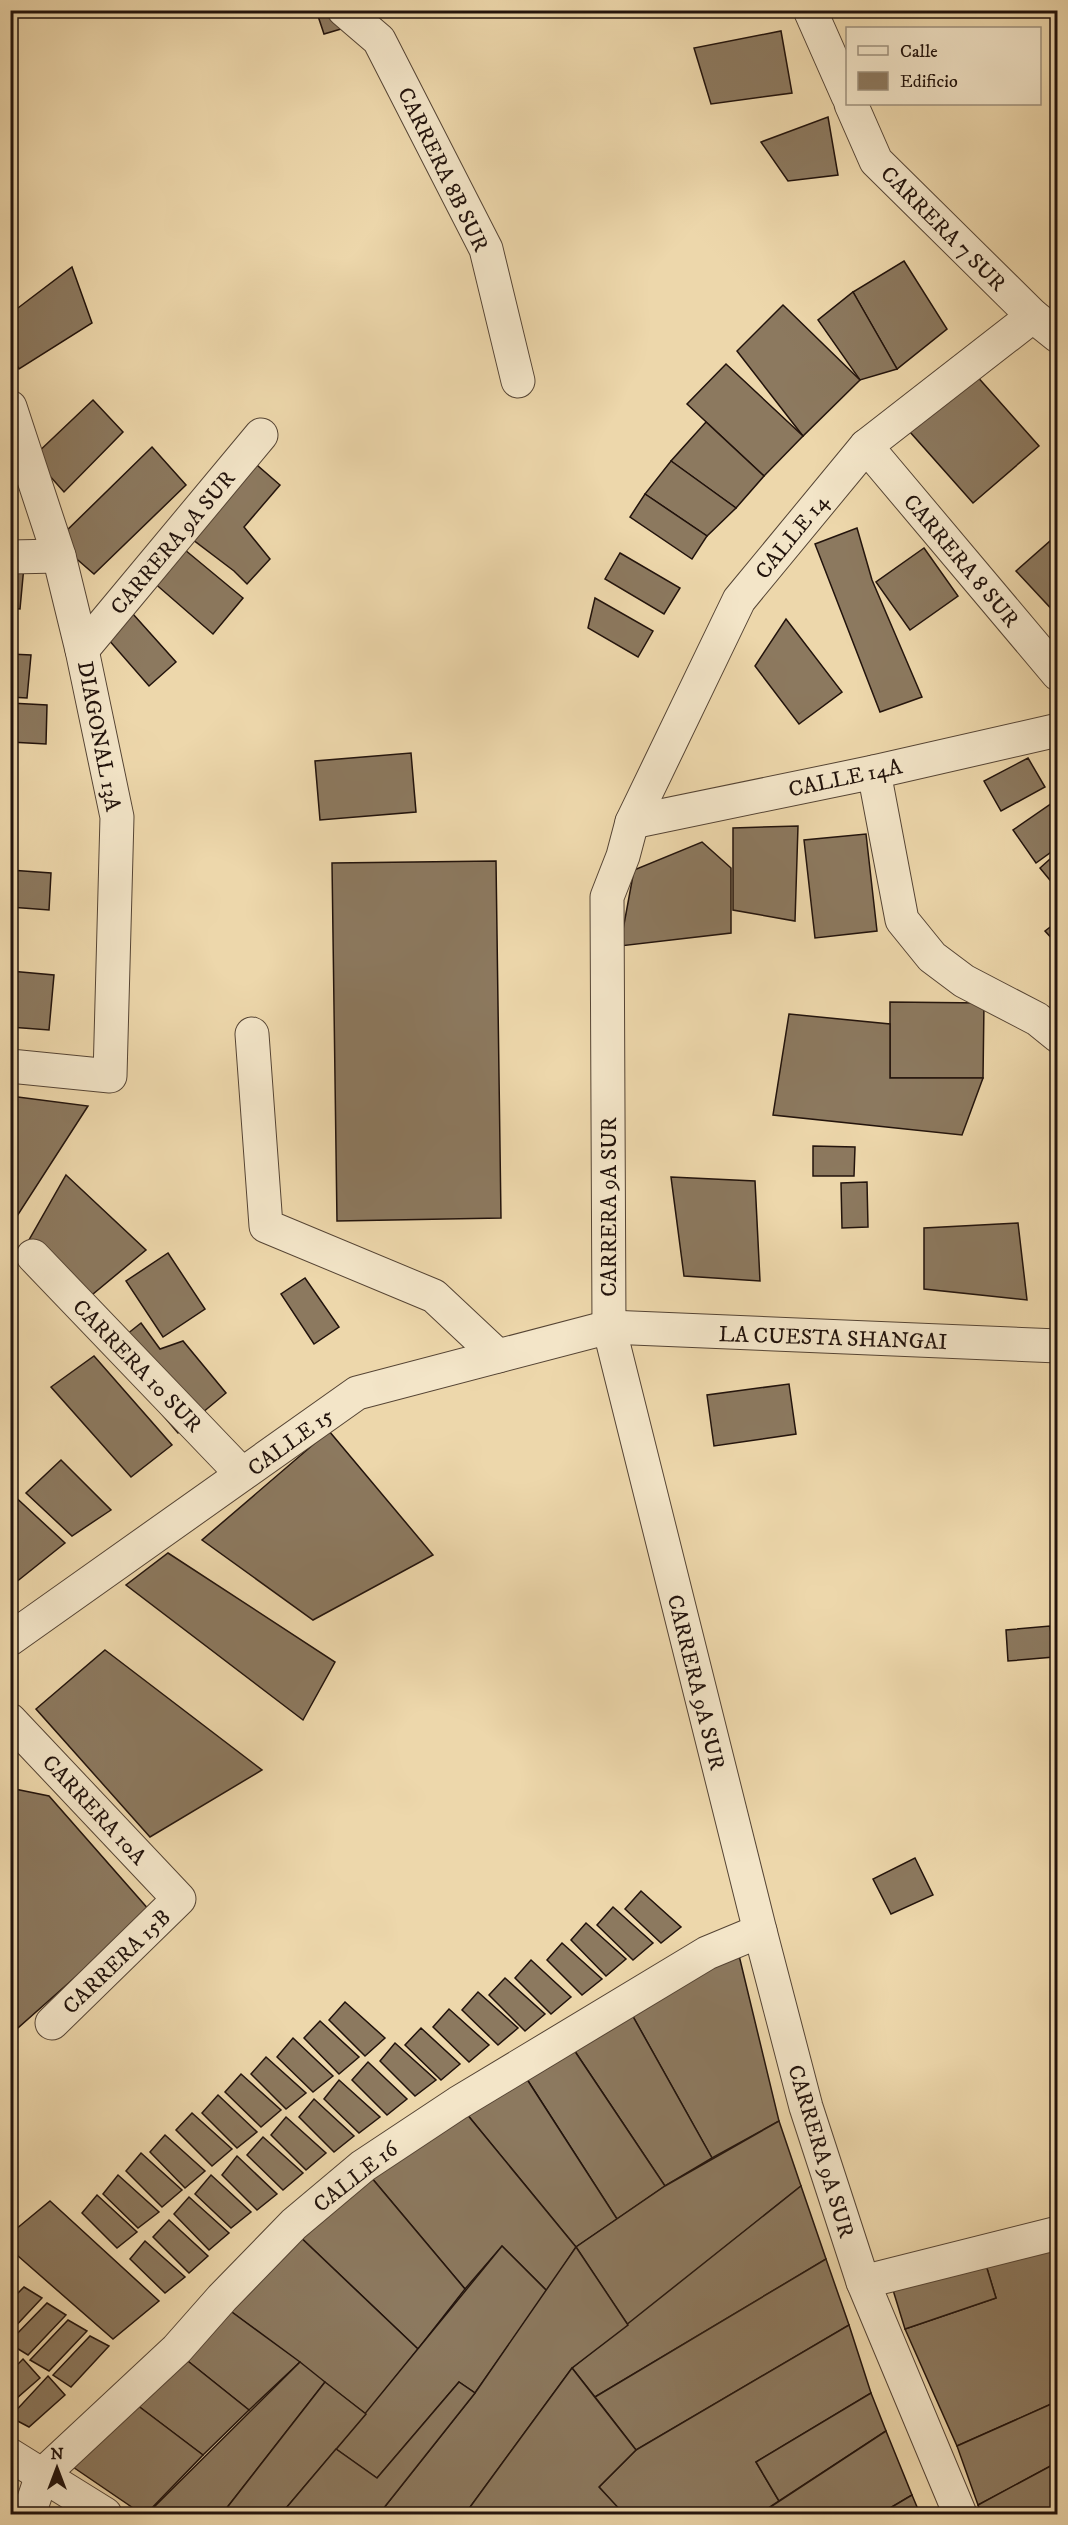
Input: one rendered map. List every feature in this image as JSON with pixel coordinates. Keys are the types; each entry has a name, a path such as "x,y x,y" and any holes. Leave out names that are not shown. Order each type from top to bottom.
{"street":[{"name":"CARRERA 8B SUR","path":"344,10 379,40 486,249 518,381"},
{"path":"810,10 846,91"},
{"name":"CARRERA 7 SUR","path":"851,105 876,161 1045,326"},
{"name":"CALLE 14","path":"632,822 739,600 866,446 1045,326"},
{"name":"DIAGONAL 13A","path":"10,407 59,556 82,650 117,817 110,1076 10,1066"},
{"name":"CARRERA 9A SUR","path":"82,650 261,435"},
{"name":"CARRERA 8 SUR","path":"866,446 1058,674"},
{"path":"10,557 59,556"},
{"name":"CALLE 14A","path":"632,822 874,772 1058,730"},
{"path":"874,772 902,920 932,957 964,981 1037,1019 1058,1036"},
{"name":"CARRERA 9A SUR","path":"632,822 623,856 607,897 609,1328 806,2107 863,2282 960,2514"},
{"path":"252,1034 266,1226 434,1296 498,1356"},
{"name":"CARRERA 10 SUR","path":"33,1256 242,1474"},
{"name":"LA CUESTA SHANGAI","path":"609,1328 1058,1346"},
{"name":"CALLE 15","path":"10,1639 357,1393 609,1328"},
{"name":"CARRERA 10A","path":"10,1720 179,1899"},
{"name":"CARRERA 15B","path":"52,2023 179,1899"},
{"name":"CALLE 16","path":"29,2514 42,2475 177,2349 222,2298 294,2224 363,2166 458,2103 706,1953 760,1931"},
{"path":"863,2282 1058,2233"},
{"path":"10,2455 105,2514"}],"building":[{"path":"316,10 394,10 395,13 324,34"},
{"path":"781,31 792,93 711,104 694,48"},
{"path":"828,117 838,175 788,181 761,142"},
{"path":"904,261 947,329 897,369 853,292"},
{"path":"72,267 92,323 19,369 10,350 10,314"},
{"path":"853,292 897,369 860,380 818,320"},
{"path":"783,305 860,380 803,436 737,351"},
{"path":"726,364 803,436 764,476 687,404"},
{"path":"975,374 1039,446 973,503 910,432"},
{"path":"93,400 123,432 64,492 33,457"},
{"path":"706,422 764,476 736,508 671,461"},
{"path":"152,447 186,485 94,574 56,541"},
{"path":"250,459 280,485 244,527 270,559 247,584 234,571 188,536"},
{"path":"671,461 736,508 707,536 645,494"},
{"path":"645,494 707,536 692,559 630,517"},
{"path":"857,528 872,580 922,697 880,712 815,544"},
{"path":"1058,534 1058,616 1016,571"},
{"path":"179,545 243,598 213,634 152,581"},
{"path":"924,548 958,596 910,630 876,582"},
{"path":"620,553 680,588 664,614 605,579"},
{"path":"10,566 24,566 20,609 10,608"},
{"path":"595,598 653,631 638,657 588,628"},
{"path":"124,604 176,662 149,686 101,631"},
{"path":"786,619 842,692 799,724 755,666"},
{"path":"10,654 31,655 27,698 10,697"},
{"path":"10,703 47,705 46,744 10,742"},
{"path":"411,753 416,812 320,820 315,761"},
{"path":"1028,758 1045,787 1001,811 984,781"},
{"path":"1058,799 1058,847 1036,863 1013,830"},
{"path":"798,826 795,921 733,910 733,828"},
{"path":"866,834 877,931 815,938 804,840"},
{"path":"702,842 731,868 731,933 620,946 634,870"},
{"path":"1058,852 1058,890 1040,868"},
{"path":"496,861 501,1218 337,1221 332,863"},
{"path":"10,870 51,873 49,910 10,907"},
{"path":"1058,921 1058,945 1045,931"},
{"path":"10,971 54,975 49,1030 10,1027"},
{"path":"890,1002 984,1003 983,1078 890,1078"},
{"path":"789,1014 890,1024 890,1078 983,1078 962,1135 773,1115"},
{"path":"10,1096 88,1106 10,1227"},
{"path":"813,1146 855,1147 854,1176 813,1176"},
{"path":"66,1175 146,1250 87,1299 29,1240"},
{"path":"671,1177 755,1181 760,1281 684,1276"},
{"path":"867,1182 868,1227 842,1228 841,1183"},
{"path":"1018,1223 1027,1300 924,1289 924,1228"},
{"path":"168,1253 205,1309 163,1337 126,1281"},
{"path":"305,1278 339,1327 314,1344 281,1294"},
{"path":"141,1323 160,1349 183,1341 226,1393 178,1433 107,1350"},
{"path":"94,1356 172,1445 131,1477 51,1387"},
{"path":"789,1384 796,1434 714,1446 707,1395"},
{"path":"329,1431 433,1555 313,1620 202,1540"},
{"path":"61,1460 111,1510 72,1536 26,1493"},
{"path":"10,1492 65,1543 10,1587"},
{"path":"168,1553 335,1662 303,1720 126,1585"},
{"path":"1050,1626 1054,1657 1008,1661 1006,1630"},
{"path":"105,1650 262,1770 150,1837 36,1709"},
{"path":"10,1788 49,1796 150,1911 10,2035"},
{"path":"915,1858 933,1895 891,1914 873,1879"},
{"path":"641,1891 681,1927 661,1943 625,1909"},
{"path":"613,1907 653,1943 633,1960 597,1925"},
{"path":"586,1923 626,1959 606,1976 571,1940"},
{"path":"562,1943 602,1979 582,1995 547,1960"},
{"path":"736,1943 779,2121 712,2158 626,2004"},
{"path":"531,1960 571,1997 551,2014 515,1978"},
{"path":"505,1978 545,2014 525,2031 489,1995"},
{"path":"478,1992 518,2028 498,2045 462,2010"},
{"path":"345,2002 385,2038 365,2056 329,2020"},
{"path":"626,2004 712,2158 665,2186 568,2041"},
{"path":"449,2009 489,2045 469,2062 433,2027"},
{"path":"320,2021 359,2057 339,2074 304,2038"},
{"path":"421,2028 460,2064 441,2080 405,2045"},
{"path":"293,2038 333,2076 313,2092 277,2057"},
{"path":"568,2041 665,2186 617,2219 521,2070"},
{"path":"395,2043 436,2080 415,2096 380,2061"},
{"path":"266,2057 306,2093 286,2109 251,2074"},
{"path":"368,2062 407,2099 387,2115 352,2080"},
{"path":"521,2070 617,2219 576,2247 461,2107"},
{"path":"241,2074 281,2110 261,2127 225,2092"},
{"path":"339,2080 380,2117 359,2133 324,2099"},
{"path":"218,2095 257,2132 237,2148 202,2113"},
{"path":"314,2099 354,2136 334,2152 299,2117"},
{"path":"461,2107 576,2247 547,2291 502,2246 465,2289 365,2170"},
{"path":"192,2113 232,2149 212,2166 176,2130"},
{"path":"286,2117 326,2153 306,2170 271,2135"},
{"path":"779,2121 801,2186 628,2325 576,2247 665,2186"},
{"path":"165,2135 205,2171 185,2188 150,2152"},
{"path":"263,2137 303,2173 283,2190 247,2155"},
{"path":"141,2153 182,2190 162,2207 126,2171"},
{"path":"237,2156 277,2194 257,2210 222,2175"},
{"path":"365,2170 465,2289 418,2349 295,2232"},
{"path":"118,2175 159,2212 138,2228 103,2194"},
{"path":"211,2175 251,2212 231,2228 195,2194"},
{"path":"801,2186 826,2259 595,2397 572,2368"},
{"path":"97,2195 137,2232 117,2248 82,2213"},
{"path":"189,2197 229,2233 209,2250 174,2214"},
{"path":"50,2201 159,2301 113,2339 10,2249 10,2234"},
{"path":"169,2220 208,2256 189,2273 153,2237"},
{"path":"295,2232 418,2349 366,2414 225,2307"},
{"path":"1052,2240 1058,2254 1058,2401 957,2446 905,2329 996,2298 982,2252"},
{"path":"145,2241 185,2277 165,2293 130,2259"},
{"path":"502,2246 547,2291 475,2393 459,2382 377,2478 336,2449"},
{"path":"576,2247 628,2325 572,2368 465,2514 379,2514 475,2393"},
{"path":"982,2252 996,2298 905,2329 889,2277"},
{"path":"826,2259 849,2325 636,2450 595,2397"},
{"path":"24,2287 42,2298 10,2332 10,2301"},
{"path":"47,2303 66,2315 28,2355 10,2344 10,2341"},
{"path":"225,2307 300,2362 249,2410 179,2354"},
{"path":"68,2320 87,2331 49,2371 30,2360"},
{"path":"849,2325 871,2393 756,2462 779,2501 759,2514 623,2514 599,2487 636,2450"},
{"path":"90,2336 109,2346 71,2387 53,2375"},
{"path":"179,2354 249,2410 203,2455 133,2402"},
{"path":"23,2359 40,2378 10,2404 10,2372"},
{"path":"300,2362 325,2382 222,2514 147,2514"},
{"path":"572,2368 636,2450 599,2487 624,2514 465,2514"},
{"path":"48,2376 65,2395 29,2427 10,2417"},
{"path":"325,2382 366,2414 281,2514 222,2514"},
{"path":"459,2382 475,2393 379,2514 281,2514 336,2449 377,2478"},
{"path":"871,2393 886,2431 779,2501 756,2462"},
{"path":"1058,2401 1058,2462 978,2505 957,2446"},
{"path":"133,2402 203,2455 146,2514 142,2514 70,2465"},
{"path":"886,2431 912,2495 880,2514 760,2514"},
{"path":"1058,2462 1058,2514 982,2514 978,2505"},
{"path":"912,2495 920,2514 880,2514"}]}
